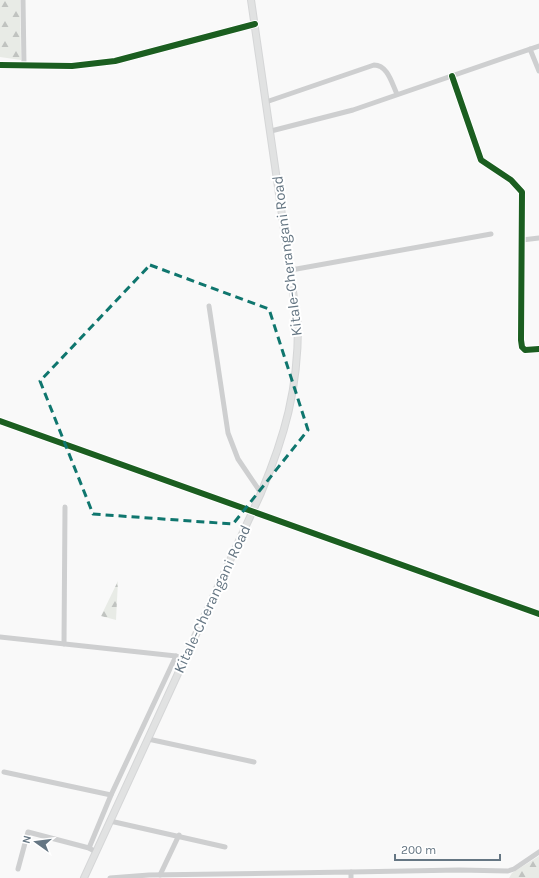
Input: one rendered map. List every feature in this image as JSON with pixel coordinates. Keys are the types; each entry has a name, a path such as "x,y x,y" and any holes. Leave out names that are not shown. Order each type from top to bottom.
{"main road":[{"name":"Kitale-Cherangani Road","path":"84,878 261,493 281,441 297,374 298,326 251,0"}],"street":[{"path":"23,0 24,65"},
{"path":"0,65 72,66 115,61 255,24"},
{"path":"271,132 320,120 539,46"},
{"path":"530,49 539,71"},
{"path":"266,102 374,65 385,69 396,94"},
{"path":"452,76 481,160 511,180 522,192 522,347 527,350 539,349"},
{"path":"291,270 491,234"},
{"path":"522,240 539,238"},
{"path":"209,306 228,433 238,459 261,493"},
{"path":"0,421 539,614"},
{"path":"64,644 65,507"},
{"path":"0,638 176,656 184,660"},
{"path":"89,848 111,795 176,656"},
{"path":"144,724 152,730"},
{"path":"148,739 254,762"},
{"path":"4,772 111,795"},
{"path":"110,821 225,846"},
{"path":"18,869 28,832 89,848 96,852"},
{"path":"160,875 179,836"},
{"path":"110,878 148,877 160,875 459,870 508,871 514,869 539,852"},
{"path":"350,872 351,878"}],"highlighted area":[{"path":"150,265 269,309 308,430 233,524 93,514 40,381"}],"green space":[{"path":"0,0 20,0 21,60 0,57"},
{"path":"118,581 116,620 101,616"},
{"path":"539,856 539,878 509,878 512,873"}],"cycle path":[{"path":"0,65 72,66 115,61 255,24"},
{"path":"452,76 481,160 511,180 522,192 521,340 522,347 525,350 539,349"},
{"path":"0,421 539,614"}]}
